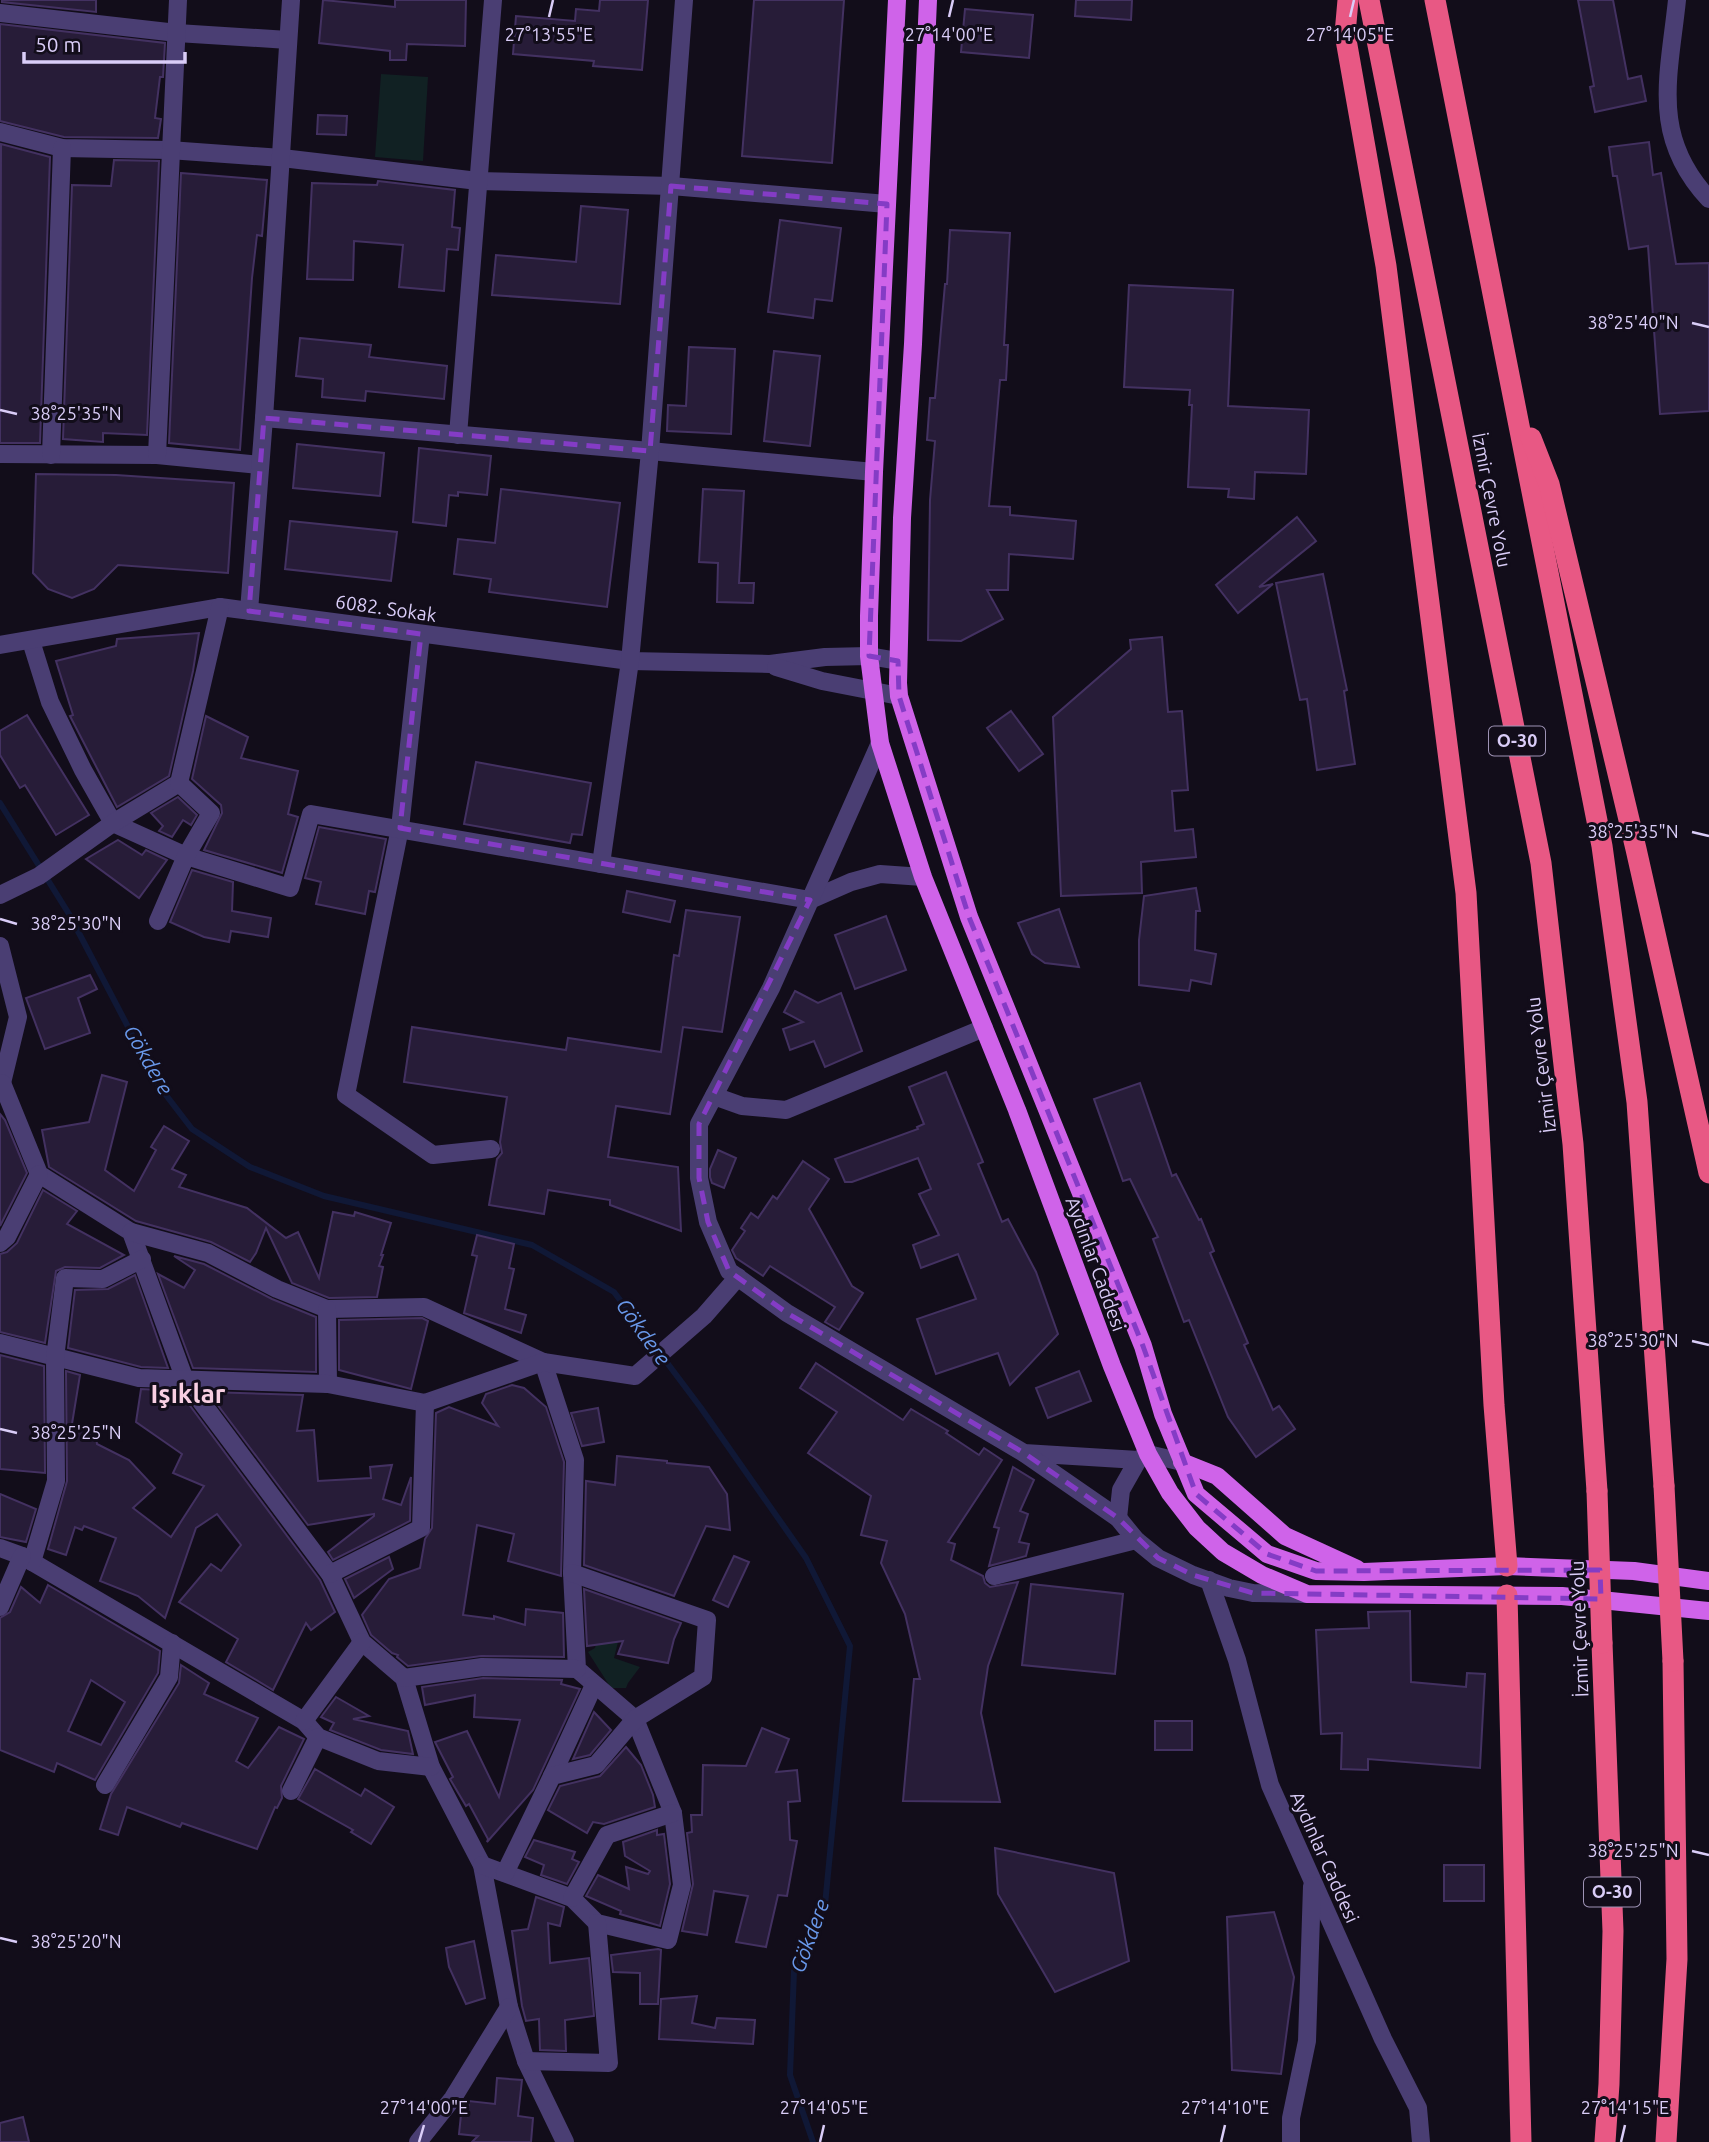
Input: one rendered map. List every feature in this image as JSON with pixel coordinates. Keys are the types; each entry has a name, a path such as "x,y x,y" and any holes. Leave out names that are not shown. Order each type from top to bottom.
{"highway":[{"path":"1348,0 1345,34 1385,266 1466,893 1494,1405 1507,1566"},
{"name":"İzmir Çevre Yolu","path":"1369,0 1541,863 1573,1144 1597,1492 1613,1931 1605,2142"},
{"name":"İzmir Çevre Yolu","path":"1435,0 1602,846 1637,1102 1664,1486 1673,1661 1677,1959 1666,2142"},
{"path":"1440,28 1443,0"},
{"path":"1510,387 1549,484 1636,849 1709,1173"},
{"path":"1507,1595 1521,2142"}],"main road":[{"name":"Aydınlar Caddesi","path":"897,0 874,472 869,656 880,743 923,877 1017,1110 1143,1457 1197,1528 1223,1552 1262,1575 1307,1594 1562,1596 1709,1611"},
{"name":"Aydınlar Caddesi","path":"928,0 914,330 902,518 899,695 969,917 1143,1346 1163,1414 1196,1494 1267,1554 1316,1571 1364,1572 1507,1566 1634,1571 1709,1581"},
{"path":"1182,1462 1217,1476 1285,1536 1364,1572"}],"street":[{"path":"157,455 178,0"},
{"path":"249,611 291,0"},
{"path":"458,435 493,0"},
{"path":"601,864 630,662 650,451 684,0"},
{"path":"1677,0 1666,101 1671,135 1709,199"},
{"path":"0,13 177,33 288,40"},
{"path":"0,132 62,148 169,150 282,158 478,181 671,186 887,204"},
{"path":"51,455 62,148"},
{"path":"264,418 874,472"},
{"path":"0,454 157,455 260,465"},
{"path":"0,895 39,876 113,823 178,783 219,607"},
{"name":"6082. Sokak","path":"0,645 219,607 630,662 770,664"},
{"path":"421,634 400,828 346,1095 433,1155 491,1149"},
{"path":"31,641 50,702 83,770 113,823 186,856 290,888 311,814 810,900 851,882 880,874 923,877"},
{"path":"770,664 825,657 869,656 898,661"},
{"path":"770,664 822,681 899,695"},
{"path":"880,743 771,988 699,1124 699,1178 708,1222 729,1271 786,1314 1024,1453 1118,1518 1136,1540 1158,1558 1209,1580 1253,1593 1307,1594"},
{"path":"158,921 186,856 211,813 178,783"},
{"path":"0,946 18,1017 1,1083 39,1174 131,1233 208,1253 277,1289 327,1309 424,1307 542,1362 635,1376 704,1316 738,1278"},
{"path":"714,1096 750,1107 786,1110 984,1028"},
{"path":"0,1244 7,1237 39,1174"},
{"path":"131,1233 185,1380 330,1574 362,1642 404,1678 431,1767 482,1865 509,2007 526,2061 565,2142"},
{"path":"0,1607 27,1559 56,1481 55,1358 65,1278 103,1279 142,1259"},
{"path":"327,1309 328,1384"},
{"path":"0,1343 139,1378 328,1384 425,1402 542,1362"},
{"path":"542,1362 575,1460 572,1573 577,1669"},
{"path":"330,1574 421,1528 425,1402"},
{"path":"1024,1453 1143,1457 1182,1462"},
{"path":"1118,1518 1121,1490 1143,1457"},
{"path":"994,1576 1136,1540"},
{"path":"0,1548 27,1559 173,1643 304,1721 318,1737 378,1761 431,1767"},
{"path":"552,1776 596,1765 635,1719 703,1677 707,1620 572,1573"},
{"name":"Aydınlar Caddesi","path":"1209,1580 1237,1660 1270,1785 1383,2039 1418,2108 1420,2142"},
{"path":"304,1721 362,1642"},
{"path":"105,1785 169,1677 173,1643"},
{"path":"404,1678 482,1667 577,1669 635,1719 673,1814 682,1885 668,1940 597,1923 572,1898 482,1865"},
{"path":"505,1873 594,1685"},
{"path":"291,1791 318,1737"},
{"path":"572,1898 607,1835 673,1814"},
{"path":"1292,2142 1291,2118 1307,2041 1312,1879"},
{"path":"526,2061 609,2063 597,1923"},
{"path":"418,2142 453,2098 509,2007"}],"highlighted area":[{"path":"671,186 887,204 869,656 898,661 899,696 969,917 1143,1346 1196,1494 1267,1554 1316,1571 1600,1570 1601,1599 1253,1593 1193,1575 1158,1558 1118,1518 1024,1453 787,1313 729,1271 708,1222 699,1178 699,1124 810,900 400,828 421,634 249,611 264,418 650,451"}],"shaded area":[{"path":"381,74 428,77 423,161 375,157"},
{"path":"601,1620 622,1626 614,1658 640,1667 626,1688 611,1688 588,1652 595,1648"}],"building":[{"path":"96,0 96,12 2,2"},
{"path":"323,0 395,7 395,0 466,0 465,46 407,44 406,60 390,60 390,51 319,43"},
{"path":"600,0 648,0 642,70 593,66 594,61 513,54 516,16 575,21 576,9 599,11"},
{"path":"754,0 844,0 832,163 742,156"},
{"path":"1076,0 1132,0 1131,20 1075,16"},
{"path":"1578,0 1613,0 1628,79 1641,76 1646,101 1595,112 1590,87 1594,86"},
{"path":"965,9 1033,15 1029,58 961,52"},
{"path":"0,24 165,43 163,77 160,77 155,118 161,119 158,138 64,137 0,121"},
{"path":"318,115 347,116 346,135 317,134"},
{"path":"1649,142 1653,175 1661,173 1676,264 1709,263 1709,411 1660,414 1648,246 1629,249 1617,176 1613,176 1609,147"},
{"path":"1,144 50,157 40,443 0,443"},
{"path":"114,160 159,161 147,435 103,433 103,442 63,439 72,185 111,186"},
{"path":"181,173 267,180 262,236 257,235 252,278 240,450 169,443"},
{"path":"378,181 455,190 452,227 460,228 458,250 447,249 444,291 399,287 403,245 354,241 353,280 307,279 312,183 377,185"},
{"path":"581,206 628,210 620,304 492,295 496,255 576,262"},
{"path":"780,220 841,228 832,301 815,299 813,318 768,312"},
{"path":"950,230 1010,233 1004,345 1008,345 1006,380 1000,380 989,506 1010,507 1010,515 1076,521 1073,559 1009,554 1008,590 987,590 1003,619 961,641 928,640 930,500 935,441 927,440 930,398 935,398"},
{"path":"1129,285 1233,290 1228,406 1309,410 1306,474 1255,472 1254,499 1228,497 1229,489 1188,487 1192,405 1189,405 1190,390 1124,387"},
{"path":"300,338 371,345 369,357 447,366 444,399 366,391 365,401 322,397 323,379 296,376"},
{"path":"689,347 735,349 731,434 667,431 668,405 686,406"},
{"path":"774,351 820,356 810,446 764,441"},
{"path":"297,444 384,453 380,496 293,488"},
{"path":"419,448 491,456 487,495 458,492 458,496 449,495 446,526 413,522"},
{"path":"36,474 116,475 234,483 228,573 118,565 94,589 72,598 48,589 33,573"},
{"path":"501,489 620,503 607,607 489,592 491,579 454,574 458,539 495,543"},
{"path":"703,489 744,491 739,583 754,583 753,603 717,602 718,563 699,562"},
{"path":"1297,517 1316,541 1259,587 1273,584 1238,613 1216,585"},
{"path":"290,521 397,532 391,581 285,569"},
{"path":"1323,574 1347,690 1344,691 1355,764 1317,770 1307,699 1300,700 1276,583"},
{"path":"199,633 169,776 117,807 70,716 73,715 56,661 116,646 117,639"},
{"path":"1162,637 1168,712 1182,711 1188,790 1172,791 1175,831 1193,829 1196,857 1141,862 1142,893 1061,896 1053,717 1131,649 1130,640"},
{"path":"1011,711 1043,754 1019,771 987,728"},
{"path":"27,715 89,815 56,835 25,785 20,788 0,755 0,731"},
{"path":"206,716 248,737 241,758 298,771 288,814 298,817 282,873 204,850 222,813 221,805 192,779"},
{"path":"476,762 591,783 582,835 572,834 570,843 464,824"},
{"path":"178,797 197,815 191,825 183,820 172,837 159,831 163,826 151,813"},
{"path":"319,827 386,839 375,892 369,891 365,914 316,904 321,882 305,878"},
{"path":"118,840 142,855 146,850 167,860 139,898 86,859"},
{"path":"192,870 233,882 232,911 271,918 268,937 231,931 229,942 204,937 170,922"},
{"path":"1196,888 1200,911 1196,911 1195,950 1216,954 1211,984 1191,980 1189,991 1139,985 1139,940 1144,896"},
{"path":"627,891 675,901 670,922 623,912"},
{"path":"1059,909 1079,967 1045,963 1032,954 1018,923"},
{"path":"686,910 740,917 722,1032 683,1027 670,1114 616,1106 608,1157 678,1167 681,1231 610,1205 610,1200 548,1190 544,1214 489,1205 497,1159 502,1153 500,1142 507,1097 404,1082 412,1027 566,1050 568,1038 661,1052 674,955 679,956"},
{"path":"886,916 906,970 855,989 835,935"},
{"path":"90,975 97,989 78,998 90,1033 45,1049 26,998"},
{"path":"795,991 818,1003 841,993 862,1051 825,1067 814,1041 790,1050 783,1029 803,1022 784,1012"},
{"path":"946,1072 983,1162 978,1164 1002,1222 1008,1219 1036,1272 1058,1334 1010,1385 998,1353 936,1374 917,1319 976,1299 958,1254 921,1268 913,1245 939,1235 919,1194 931,1189 918,1158 852,1182 845,1182 835,1159 918,1129 917,1127 924,1124 909,1087"},
{"path":"102,1075 127,1082 105,1170 134,1191 156,1150 151,1147 164,1126 189,1141 172,1169 186,1175 179,1187 247,1208 286,1238 298,1232 319,1278 333,1212 354,1216 355,1212 391,1223 381,1255 379,1266 383,1267 377,1297 329,1298 292,1283 266,1228 250,1262 211,1242 136,1221 49,1167 42,1130 89,1122"},
{"path":"1140,1083 1172,1176 1176,1174 1199,1220 1201,1219 1214,1251 1210,1253 1248,1343 1244,1345 1273,1410 1279,1406 1295,1429 1256,1457 1228,1417 1189,1320 1184,1322 1153,1239 1158,1237 1130,1179 1123,1181 1094,1099"},
{"path":"0,1114 27,1173 0,1226"},
{"path":"718,1150 736,1158 724,1188 712,1183 710,1177 710,1169"},
{"path":"803,1161 829,1179 809,1209 852,1286 863,1293 839,1330 825,1322 835,1307 770,1266 763,1276 736,1258 732,1250 745,1231 741,1228 751,1213 758,1218 773,1196 777,1199"},
{"path":"43,1190 77,1211 67,1224 124,1255 100,1268 65,1267 56,1271 45,1343 0,1332 0,1254 7,1252 17,1243"},
{"path":"477,1235 514,1244 509,1268 514,1269 505,1309 526,1315 521,1333 464,1313 477,1256 472,1255"},
{"path":"174,1256 204,1264 272,1299 316,1317 316,1372 193,1368 158,1274 184,1288 195,1270"},
{"path":"135,1275 168,1368 141,1367 68,1348 75,1290 108,1289"},
{"path":"422,1318 428,1321 411,1389 339,1370 339,1320"},
{"path":"0,1355 44,1366 45,1473 0,1469"},
{"path":"816,1363 903,1420 911,1409 948,1431 946,1433 979,1455 984,1448 1002,1460 948,1542 955,1544 951,1560 983,1576 990,1587 1018,1582 988,1666 981,1713 1000,1802 903,1801 914,1679 920,1679 905,1614 881,1563 887,1541 861,1535 871,1496 808,1453 837,1412 800,1388"},
{"path":"66,1371 80,1375 71,1430 95,1428 97,1444 129,1460 155,1488 133,1508 171,1537 204,1486 173,1473 182,1454 136,1422 141,1389 179,1391 320,1580 335,1612 311,1630 306,1623 273,1690 226,1662 238,1639 179,1602 211,1564 221,1571 241,1545 217,1514 196,1528 165,1618 138,1596 100,1581 116,1538 84,1526 82,1530 75,1527 66,1555 48,1549 67,1481"},
{"path":"1079,1371 1091,1401 1048,1418 1036,1388"},
{"path":"512,1385 524,1388 546,1407 564,1462 561,1576 508,1561 514,1534 477,1525 463,1615 494,1619 494,1616 525,1625 526,1609 563,1613 564,1657 481,1656 408,1666 371,1635 362,1615 389,1579 420,1568 425,1539 432,1528 436,1413 449,1407 498,1426 482,1403 486,1394"},
{"path":"208,1392 303,1395 297,1431 314,1430 318,1481 371,1478 370,1467 392,1465 383,1499 401,1505 411,1477 410,1521 333,1560 328,1552 374,1514 308,1525"},
{"path":"598,1408 604,1442 582,1446 571,1413"},
{"path":"617,1456 709,1467 727,1494 730,1530 706,1526 674,1596 584,1565 586,1481 615,1485"},
{"path":"1013,1467 1034,1480 1020,1511 1028,1514 1019,1542 1029,1544 1026,1556 989,1566 999,1528 994,1527"},
{"path":"0,1494 36,1509 26,1542 0,1537"},
{"path":"734,1556 749,1562 728,1607 713,1600"},
{"path":"389,1557 393,1569 354,1598 345,1579"},
{"path":"1031,1584 1123,1594 1115,1674 1022,1665"},
{"path":"48,1585 160,1651 158,1673 95,1780 57,1763 54,1772 0,1750 0,1618 10,1612 21,1587 40,1603","holes":["91,1680 125,1702 101,1745 68,1731"]},
{"path":"584,1589 681,1623 668,1663 618,1654 623,1641 587,1646"},
{"path":"1410,1611 1411,1682 1466,1687 1467,1673 1485,1674 1480,1768 1368,1759 1368,1770 1341,1769 1342,1733 1321,1734 1316,1630 1369,1628 1368,1612"},
{"path":"181,1665 209,1683 204,1694 258,1718 236,1761 248,1768 279,1727 304,1739 281,1786 282,1798 277,1808 275,1807 257,1849 182,1823 180,1827 127,1807 118,1835 100,1829 111,1794 179,1683"},
{"path":"483,1678 562,1680 561,1684 580,1689 533,1790 487,1842 488,1839 469,1804 466,1806 450,1779 453,1777 435,1742 467,1731 499,1797 520,1720 474,1717 475,1695 425,1705 422,1687"},
{"path":"336,1697 369,1716 353,1719 408,1731 413,1754 381,1750 330,1730 334,1723 321,1717"},
{"path":"594,1712 611,1730 590,1755 573,1759"},
{"path":"1155,1721 1192,1721 1192,1750 1155,1750"},
{"path":"762,1728 789,1739 776,1772 797,1770 800,1801 788,1802 790,1840 797,1841 787,1896 778,1895 766,1947 736,1942 748,1896 714,1891 707,1935 682,1931 693,1884 687,1833 692,1832 691,1815 702,1815 703,1765 746,1766"},
{"path":"626,1747 641,1765 655,1807 604,1824 593,1822 587,1833 548,1810 560,1786 600,1776"},
{"path":"315,1769 361,1796 365,1789 394,1807 371,1844 351,1832 353,1830 298,1799"},
{"path":"657,1830 657,1835 664,1834 670,1884 660,1926 620,1914 621,1911 586,1896 598,1875 629,1889 626,1867 648,1874 650,1871 625,1856 623,1842"},
{"path":"534,1840 575,1852 572,1859 579,1862 567,1884 541,1875 544,1865 525,1857"},
{"path":"995,1848 1114,1873 1129,1961 1055,1992 998,1894"},
{"path":"1444,1865 1484,1865 1484,1901 1444,1901"},
{"path":"536,1897 564,1907 560,1926 548,1923 550,1963 589,1958 594,2016 565,2020 566,2051 540,2050 539,2019 526,2021 522,2006 512,1931 528,1929"},
{"path":"1274,1912 1294,1977 1281,2074 1232,2070 1227,1917"},
{"path":"474,1941 485,1998 466,2004 449,1967 446,1948"},
{"path":"661,1950 658,2004 640,2004 640,1973 613,1972 611,1955"},
{"path":"697,1996 692,2023 715,2028 717,2018 755,2020 753,2044 659,2039 661,1999"},
{"path":"497,2078 522,2080 518,2116 533,2118 531,2142 472,2142 478,2136 459,2134 461,2115 467,2116 469,2101 495,2104"},
{"path":"23,2117 29,2142 0,2142 0,2123"}],"waterway":[{"name":"Gökdere","path":"0,803 69,914 159,1086 192,1129 250,1167 324,1196 532,1245 614,1292 701,1408 806,1558 850,1646 825,1905 794,1971 790,2075 813,2142"}],"district":[{"name":"Işıklar","path":"188,1394"}]}
